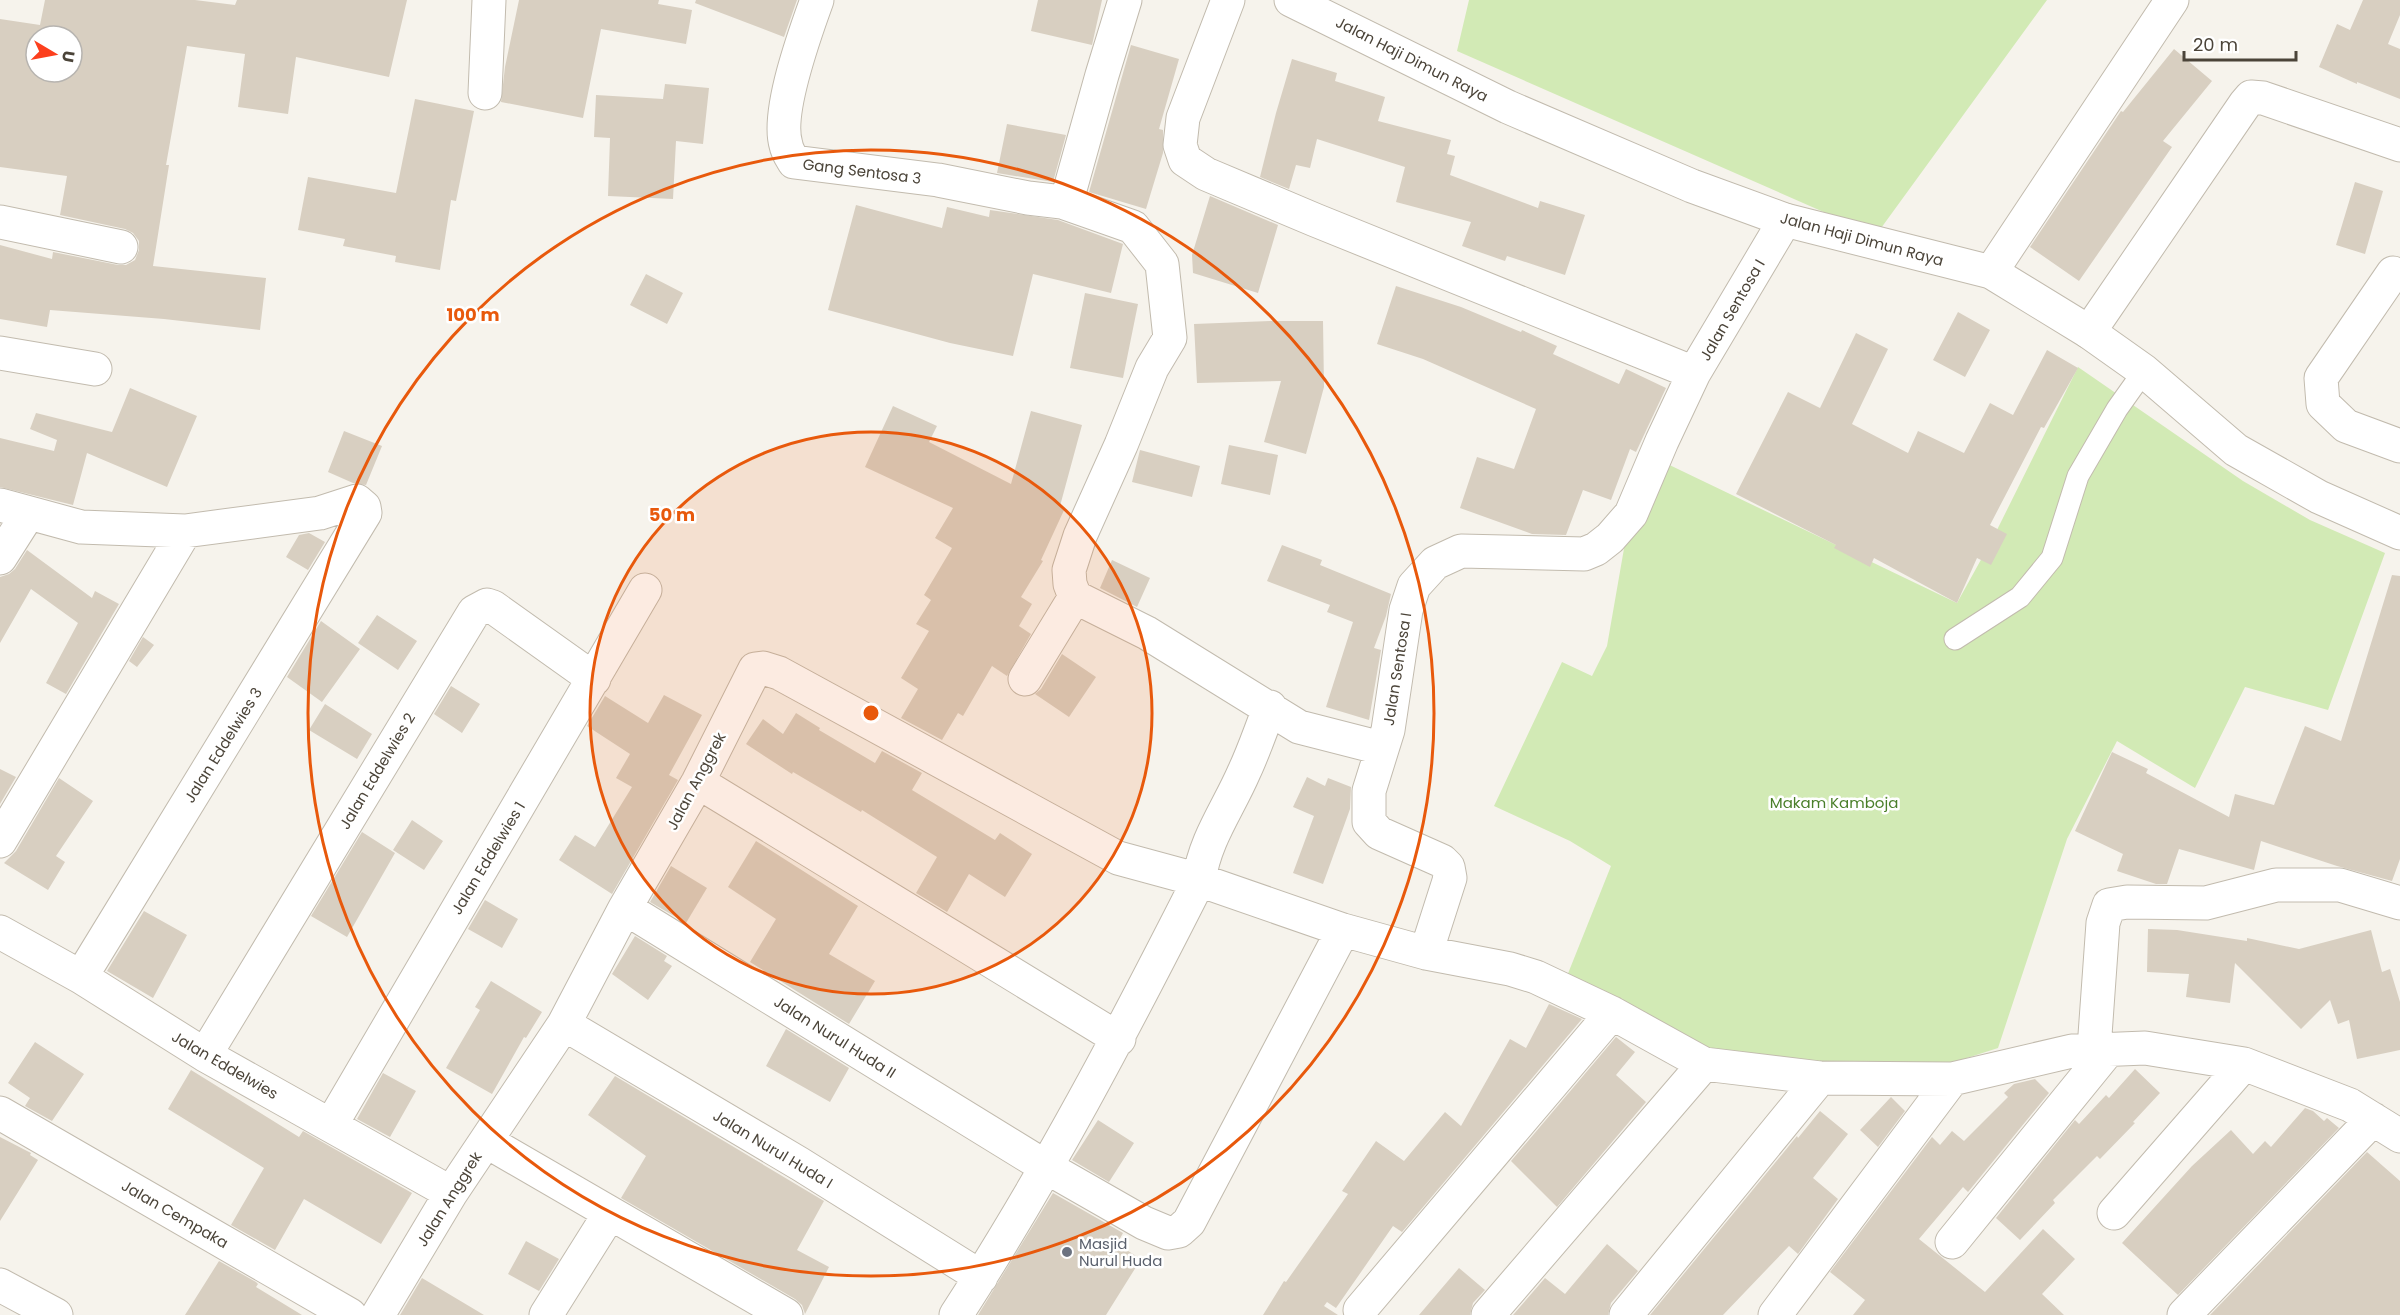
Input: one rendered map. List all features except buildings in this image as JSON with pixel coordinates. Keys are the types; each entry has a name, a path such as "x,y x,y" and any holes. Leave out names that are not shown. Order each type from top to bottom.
{"street":[{"path":"485,93 489,0"},
{"name":"Gang Sentosa 3","path":"817,0 800,47 783,120 785,145 794,162 938,180 1028,198 1062,202"},
{"path":"1062,202 1070,194 1125,0"},
{"path":"1228,0 1183,118 1180,145 1185,160 1206,174 1336,229 1694,373"},
{"name":"Jalan Haji Dimun Raya","path":"1291,0 1419,65 1582,140 1692,186 1785,220 1991,272 2089,332 2144,372 2236,450 2319,497 2400,533"},
{"path":"1991,272 2172,0"},
{"path":"2089,332 2251,97 2263,98 2400,145"},
{"path":"1062,202 1133,227 1162,264 1170,338 1152,368 1121,445 1080,536 1069,570 1070,584 1076,597 1147,633 1299,726 1381,748"},
{"name":"Jalan Sentosa I","path":"1426,952 1450,878 1448,867 1442,861 1379,833 1369,822 1369,791 1388,730 1406,610 1414,586 1435,563 1461,551 1584,554 1596,549 1610,538 1630,514 1694,373 1785,220"},
{"path":"0,222 121,247"},
{"path":"2393,273 2321,378 2323,404 2346,426 2400,446"},
{"path":"0,353 95,369"},
{"name":"Jalan Eddelwies 3","path":"81,976 365,513 364,507 357,501 320,513 185,531"},
{"path":"0,558 14,509 81,527 185,531 0,841"},
{"name":"Jalan Eddelwies 1","path":"331,1125 645,590"},
{"path":"1025,679 1076,597"},
{"name":"Jalan Eddelwies 2","path":"205,1055 474,612 487,605 493,607 594,679"},
{"name":"Jalan Anggrek","path":"378,1315 451,1194 564,1024 625,908 698,782 755,669 763,668 779,674 1118,858 1205,857"},
{"path":"956,1315 1046,1167 1119,1039 1244,774 1270,707"},
{"path":"698,782 1119,1039"},
{"path":"1205,857 1343,930 1536,977 1612,1013 1704,1064 1820,1078 1952,1079 2072,1051 2145,1048 2244,1064 2350,1105 2387,1128 2184,1315"},
{"path":"1952,1242 2102,1049 2103,923 2109,905 2127,902 2206,903 2276,885 2340,885 2400,903"},
{"name":"Jalan Nurul Huda II","path":"625,908 1046,1167 1144,1223 1167,1233 1179,1231 1189,1222 1343,930"},
{"name":"Jalan Eddelwies","path":"0,932 81,976 205,1055 451,1194"},
{"path":"1360,1310 1612,1013"},
{"name":"Jalan Nurul Huda I","path":"564,1024 800,1164 981,1277"},
{"path":"1488,1315 1704,1064"},
{"path":"2114,1213 2244,1064"},
{"path":"1626,1315 1820,1078"},
{"path":"1775,1315 1952,1079"},
{"name":"Jalan Cempaka","path":"0,1113 350,1315"},
{"path":"486,1141 786,1315"},
{"path":"546,1315 610,1213"},
{"path":"0,1285 56,1315"}],"lane":[{"path":"1956,639 2020,597 2052,558 2078,476 2117,409 2144,372"}],"green space":[{"path":"1469,0 2047,0 1876,235 1457,51"},
{"name":"Makam Kamboja","path":"2078,367 2243,481 2310,520 2385,553 2328,710 2245,687 2195,788 2117,741 2067,839 1998,1048 1936,1068 1878,1068 1700,1050 1567,976 1611,866 1570,841 1494,806 1562,662 1592,676 1607,646 1629,520 1657,459 1957,603 1993,538"}],"place":[{"name":"Masjid Nurul Huda","path":"1067,1252"}]}
